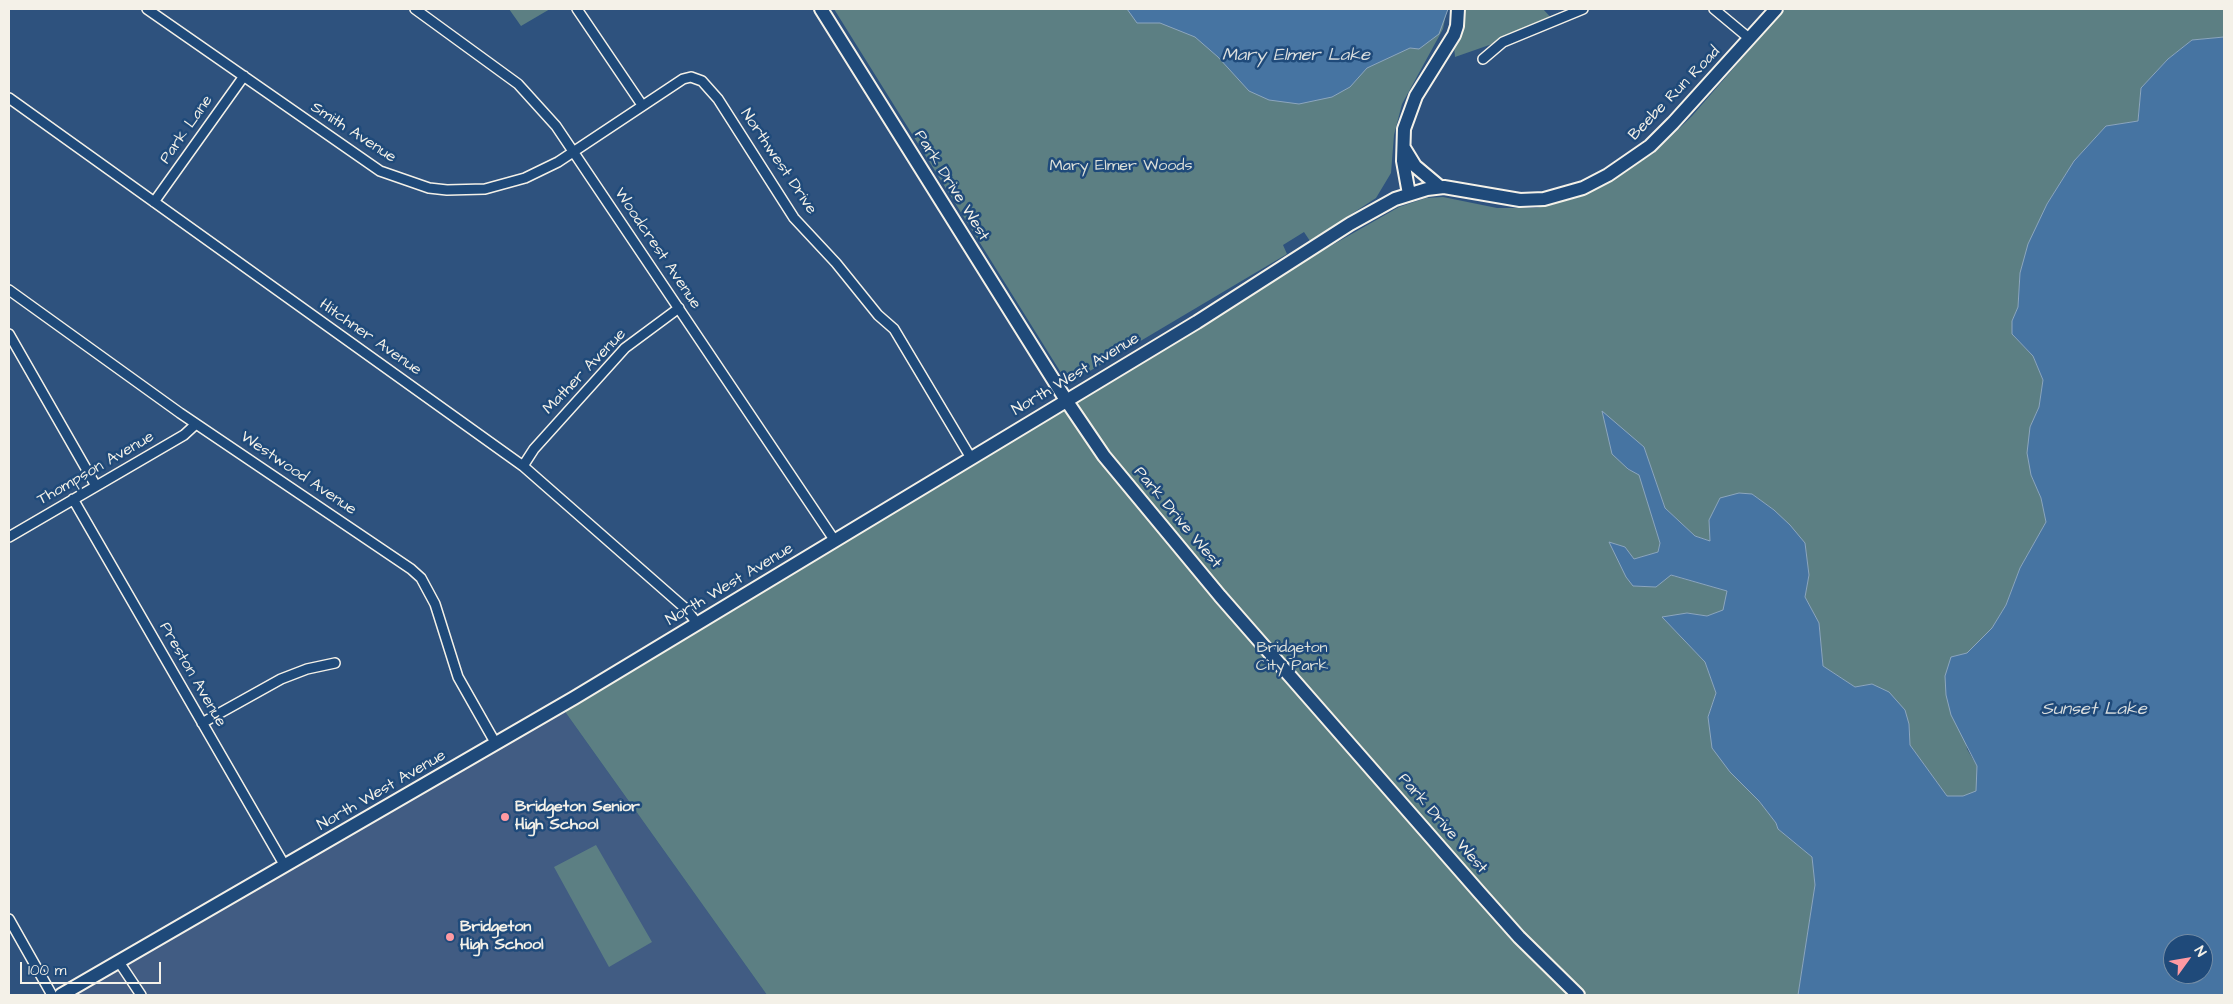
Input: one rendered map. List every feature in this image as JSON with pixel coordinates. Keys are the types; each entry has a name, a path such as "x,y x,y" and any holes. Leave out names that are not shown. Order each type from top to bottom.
{"main road":[{"name":"Park Drive West","path":"821,9 1066,400 1121,478 1215,589 1519,937 1578,995"},
{"path":"1409,194 1402,146 1404,129 1412,104 1454,36 1457,26 1458,9"},
{"name":"Beebe Run Road","path":"1409,194 1440,187 1520,200 1558,197 1585,188 1608,175 1650,146 1689,107 1776,9"},
{"path":"1402,146 1415,166 1440,187"},
{"name":"North West Avenue","path":"61,995 496,744 1197,322 1350,224 1395,199 1409,194"}],"street":[{"name":"Smith Avenue","path":"147,9 380,171 429,188 485,189 541,171 573,152 642,105"},
{"name":"Woodcrest Avenue","path":"415,9 518,84 544,111 835,541"},
{"path":"576,9 642,105"},
{"path":"1483,59 1503,42 1583,9"},
{"path":"1714,9 1750,39"},
{"name":"Park Lane","path":"154,202 244,76"},
{"name":"Northwest Drive","path":"642,105 683,79 691,77 702,81 712,90 794,218 836,263 878,315 896,333 971,458"},
{"name":"Hitchner Avenue","path":"9,98 523,466 686,609 697,624"},
{"name":"Westwood Avenue","path":"9,290 196,424 403,562 421,578 440,616 458,677 496,744"},
{"name":"Mather Avenue","path":"523,466 552,428 626,348 679,308"},
{"path":"9,334 96,486"},
{"name":"Thompson Avenue","path":"9,537 184,434 196,424"},
{"name":"Preston Avenue","path":"73,499 285,866"},
{"path":"202,723 286,676 335,663"},
{"path":"9,919 52,995"},
{"path":"119,962 141,995"}],"shaded area":[{"name":"Bridgeton Senior High School","path":"561,706 767,995 61,995"}],"green space":[{"path":"509,9 550,9 521,26"},
{"name":"Mary Elmer Woods","path":"834,9 1445,9 1446,14 1443,29 1402,104 1394,135 1391,173 1376,198 1310,241 1304,232 1283,245 1287,254 1068,384"},
{"path":"1464,9 1543,9 1555,22 1455,57 1454,46 1464,23"},
{"name":"Bridgeton City Park","path":"1785,9 2224,9 2224,37 2192,40 2168,59 2141,88 2138,121 2106,126 2074,161 2047,204 2020,273 2018,307 2012,321 2012,334 2033,356 2043,380 2039,407 2030,427 2031,475 2041,498 2046,522 2020,568 2006,605 1992,628 1967,653 1951,657 1967,749 1977,766 1977,791 1963,796 1947,796 1910,745 1909,724 1872,684 1855,687 1823,666 1819,623 1805,597 1809,575 1805,543 1774,510 1752,494 1709,520 1710,541 1695,536 1665,508 1644,447 1627,469 1639,474 1660,543 1658,552 1634,559 1625,547 1610,543 1633,586 1656,587 1670,575 1727,591 1724,610 1707,616 1687,613 1663,618 1705,662 1716,693 1708,717 1730,772 1759,801 1776,823 1778,829 1812,857 1815,885 1798,995 767,995 561,706 1197,322 1399,207 1426,198 1443,197 1497,208 1536,208 1579,197 1602,186 1654,153 1692,116"},
{"path":"596,845 652,942 609,967 554,867"}],"water":[{"name":"Mary Elmer Lake","path":"1127,9 1448,9 1439,34 1419,49 1410,48 1367,68 1350,87 1332,97 1299,104 1269,100 1249,91 1218,57 1195,37 1160,23 1137,23"},
{"name":"Sunset Lake","path":"2224,37 2224,995 1798,995 1815,885 1812,857 1778,829 1776,823 1759,801 1730,772 1712,748 1708,717 1716,693 1705,662 1662,617 1687,613 1707,616 1723,610 1727,591 1671,575 1656,587 1633,586 1626,577 1609,542 1625,547 1634,559 1658,552 1660,543 1639,475 1628,469 1612,454 1602,411 1644,447 1665,508 1695,536 1710,541 1709,520 1720,498 1739,493 1752,494 1774,510 1790,525 1805,543 1809,575 1805,597 1819,623 1823,666 1855,687 1872,684 1889,692 1905,710 1909,724 1910,745 1947,796 1963,796 1976,791 1977,766 1951,715 1946,695 1945,676 1951,657 1967,653 1992,628 2006,605 2020,568 2046,522 2041,498 2031,475 2027,453 2030,427 2039,407 2043,380 2033,356 2012,334 2012,321 2018,307 2020,273 2028,244 2047,204 2074,161 2106,126 2138,121 2141,88 2168,59 2192,40"}],"place":[{"name":"Bridgeton Senior High School","path":"505,817"},
{"name":"Bridgeton High School","path":"450,937"}]}
